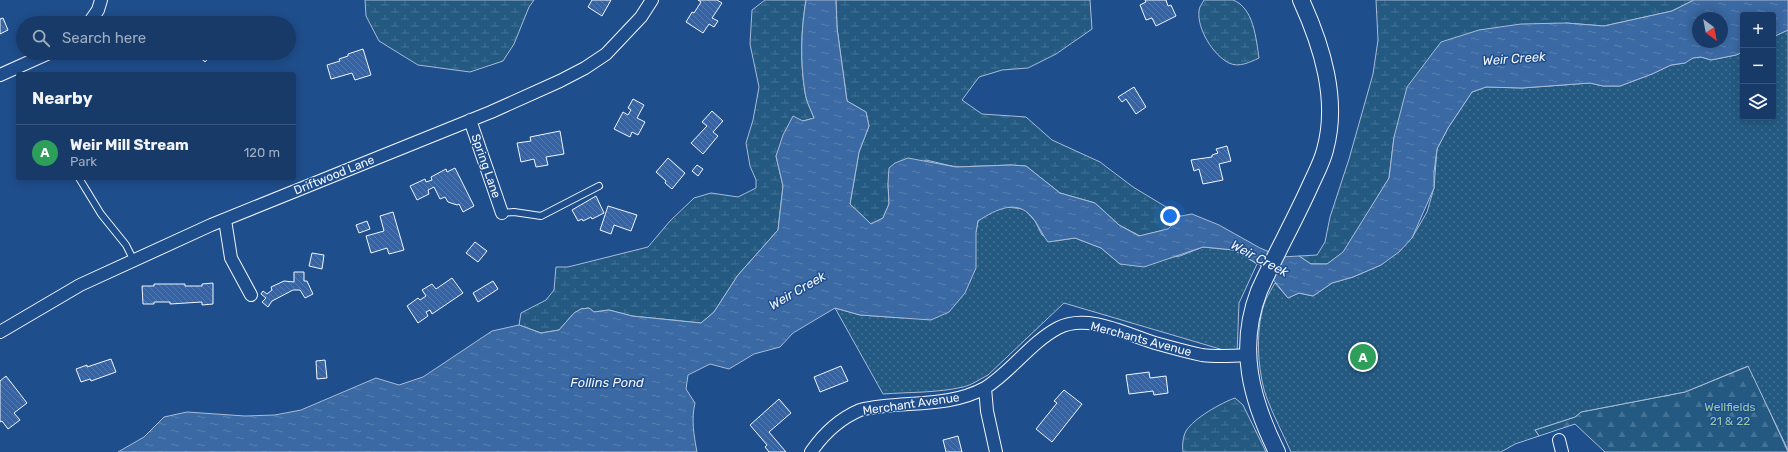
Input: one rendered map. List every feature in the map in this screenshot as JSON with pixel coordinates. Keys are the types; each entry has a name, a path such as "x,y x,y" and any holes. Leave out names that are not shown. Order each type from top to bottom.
{"main road":[{"path":"1277,452 1255,398 1248,355 1250,325 1254,306 1264,281 1321,162 1325,150 1329,127 1330,94 1321,51 1301,0"}],"street":[{"path":"94,16 98,10 100,0"},
{"name":"Driftwood Lane","path":"0,332 80,285 225,220 470,120 560,81 585,68 606,54 641,17 652,0"},
{"path":"0,76 34,60"},
{"name":"Spring Lane","path":"470,120 502,213"},
{"path":"225,220 231,258 251,295"},
{"name":"Merchants Avenue","path":"986,388 1006,373 1046,336 1066,325 1076,323 1102,326 1157,344 1200,354 1226,357 1248,355"},
{"path":"986,388 987,411 996,452"},
{"name":"Merchant Avenue","path":"811,452 828,430 850,414 860,410 948,401 974,394 986,388"}],"lane":[{"path":"80,180 101,214 126,245 134,261"},
{"path":"502,213 514,212 541,216 598,186"}],"green space":[{"path":"365,0 534,0 529,7 514,44 503,61 470,72 418,65 379,41 366,16"},
{"path":"765,0 806,0 802,34 802,69 807,102 814,118 803,121 776,156 783,186 778,230 738,275 714,312 701,323 632,316 609,310 594,312 589,308 581,309 574,313 559,330 541,333 519,325 521,313 546,300 554,290 556,267 568,267 648,247 670,221 694,198 711,193 738,197 756,188 756,180 750,166 746,143 753,120 759,87 750,44 752,10"},
{"path":"836,0 1090,0 1092,29 1056,54 1028,68 1002,70 979,77 962,100 982,114 1026,117 1052,140 1100,162 1133,187 1181,216 1168,229 1140,236 1119,225 1095,203 1060,193 1026,166 1011,165 956,167 926,160 888,183 889,204 883,218 871,224 850,204 859,152 869,126 866,112 847,101 837,28"},
{"path":"1204,0 1233,0 1246,10 1253,25 1259,58 1237,65 1229,63 1217,54 1203,33 1199,18 1199,10"},
{"path":"1376,0 1694,0 1672,11 1604,26 1566,23 1394,137 1389,178 1344,252 1327,264 1311,264 1299,256 1317,255 1325,242 1330,217 1349,159 1373,74 1378,40"},
{"path":"1788,30 1788,450 1748,366 1685,392 1581,412 1575,417 1535,430 1539,436 1515,444 1501,452 1291,452 1266,396 1261,373 1258,347 1260,321 1266,299 1275,283 1288,298 1299,293 1313,296 1332,283 1353,277 1381,265 1412,238 1427,212 1434,188 1437,149 1448,128 1472,92 1486,87 1522,88 1590,83 1603,86 1620,86 1671,65 1685,63 1692,58 1701,57 1711,60 1740,53 1740,120 1776,120 1776,36"},
{"path":"1006,207 1024,209 1035,221 1042,235 1055,241 1075,238 1101,248 1120,264 1180,256 1203,247 1234,250 1257,264 1239,303 1237,354 1064,303 988,375 973,383 963,387 943,390 883,394 835,308 860,315 904,318 976,232 978,221 993,211"},
{"name":"Wellfields 21 & 22","path":"1749,366 1788,452 1605,452 1575,424 1539,436 1535,430 1575,417 1581,412 1685,392"},
{"path":"1235,398 1243,405 1266,452 1183,452 1184,436 1190,426 1208,412"}],"water":[{"name":"Follins Pond","path":"806,0 836,0 837,28 847,101 866,112 869,126 859,152 850,204 871,224 883,218 889,204 889,168 895,163 908,158 956,167 1011,165 1026,166 1060,193 1095,203 1119,225 1139,236 1168,229 1181,216 1192,214 1219,225 1260,248 1281,257 1299,256 1311,264 1327,264 1343,252 1389,178 1394,137 1407,87 1441,42 1479,30 1521,24 1566,23 1604,26 1672,11 1694,0 1788,0 1788,30 1776,36 1776,12 1740,12 1740,53 1736,55 1711,60 1701,57 1693,58 1685,63 1671,65 1620,86 1603,86 1590,83 1522,88 1486,87 1472,92 1448,128 1437,149 1434,172 1434,188 1412,238 1399,252 1381,265 1353,277 1332,283 1313,296 1299,293 1288,298 1263,267 1234,250 1203,247 1144,267 1120,264 1101,248 1075,238 1048,242 1029,214 1022,209 1015,207 1000,209 978,221 976,232 976,268 965,293 949,312 931,320 860,315 835,308 793,333 780,347 754,354 729,369 710,364 688,375 686,389 695,403 693,421 697,452 118,452 144,437 164,417 187,412 245,416 275,415 301,410 376,378 399,385 423,377 492,331 519,325 541,333 559,330 574,313 581,309 589,308 594,312 609,310 632,316 701,323 714,312 738,275 778,230 783,186 776,156 783,135 793,116 803,121 814,118 807,102 803,81 802,34"}],"building":[{"path":"592,0 611,0 602,16 588,7"},
{"path":"698,0 717,0 722,3 712,18 718,21 714,27 709,24 703,33 686,22 701,2"},
{"path":"1145,0 1166,0 1168,6 1171,5 1176,16 1156,26 1152,18 1146,20 1140,5 1146,2"},
{"path":"3,18 8,30 0,34 0,19"},
{"path":"363,49 371,75 355,80 352,73 331,79 327,65 340,61 339,59 348,56 348,54"},
{"path":"1134,87 1146,107 1136,114 1126,99 1122,102 1118,97"},
{"path":"633,99 644,105 637,118 645,122 638,135 632,132 630,137 614,129 623,112 628,115 631,110 628,108"},
{"path":"712,111 723,121 713,132 718,136 703,154 691,143 707,126 702,122"},
{"path":"560,131 564,154 546,157 548,165 536,167 534,159 521,162 517,143 531,141 530,137"},
{"path":"1227,146 1231,161 1219,164 1223,180 1203,184 1199,169 1194,171 1191,160 1212,157 1212,155 1218,153 1216,149"},
{"path":"668,158 685,173 672,189 656,172"},
{"path":"697,165 703,169 698,176 692,171"},
{"path":"455,168 474,206 463,212 459,204 457,205 448,202 445,197 440,199 434,187 428,190 429,194 417,200 410,186 425,179 426,182 432,180 431,177 446,169 447,172"},
{"path":"596,196 604,213 592,219 591,217 583,221 582,219 578,221 572,210"},
{"path":"608,206 637,215 631,231 614,225 611,234 600,230"},
{"path":"393,212 404,250 389,254 387,248 371,253 366,236 384,231 380,216"},
{"path":"367,221 370,229 359,233 356,225"},
{"path":"475,242 487,251 478,262 466,253"},
{"path":"312,253 324,255 322,269 309,266"},
{"path":"294,272 304,272 304,281 307,281 313,294 305,298 300,290 293,290 272,301 268,307 262,302 266,298 261,294 263,291 267,294 272,290 271,287 284,281 294,282"},
{"path":"452,278 463,293 432,314 430,310 426,312 428,316 418,323 407,306 418,298 420,300 426,296 422,290 432,284 436,289"},
{"path":"493,281 498,289 478,302 473,293"},
{"path":"213,283 213,304 202,305 202,302 170,304 170,302 154,302 154,304 143,304 142,286 154,286 154,284 185,284 185,286 202,286 202,284"},
{"path":"111,359 116,372 91,381 90,379 81,382 76,369"},
{"path":"325,360 327,378 317,379 316,361"},
{"path":"841,366 848,381 820,392 814,377"},
{"path":"1149,372 1150,378 1166,376 1168,393 1154,395 1153,391 1129,394 1126,375"},
{"path":"6,376 27,403 14,413 20,420 8,429 2,421 0,422 0,381"},
{"path":"1064,390 1082,404 1052,442 1036,429 1057,403 1054,401"},
{"path":"779,399 791,413 769,432 786,452 769,452 765,447 767,445 750,425"},
{"path":"958,436 962,452 946,452 943,440"}],"place":[{"name":"Weir Mill Stream","path":"1363,357"}],"water label":[{"name":"Weir Creek","path":"1514,58"},
{"name":"Weir Creek","path":"1260,258"},
{"name":"Weir Creek","path":"797,290"}]}
